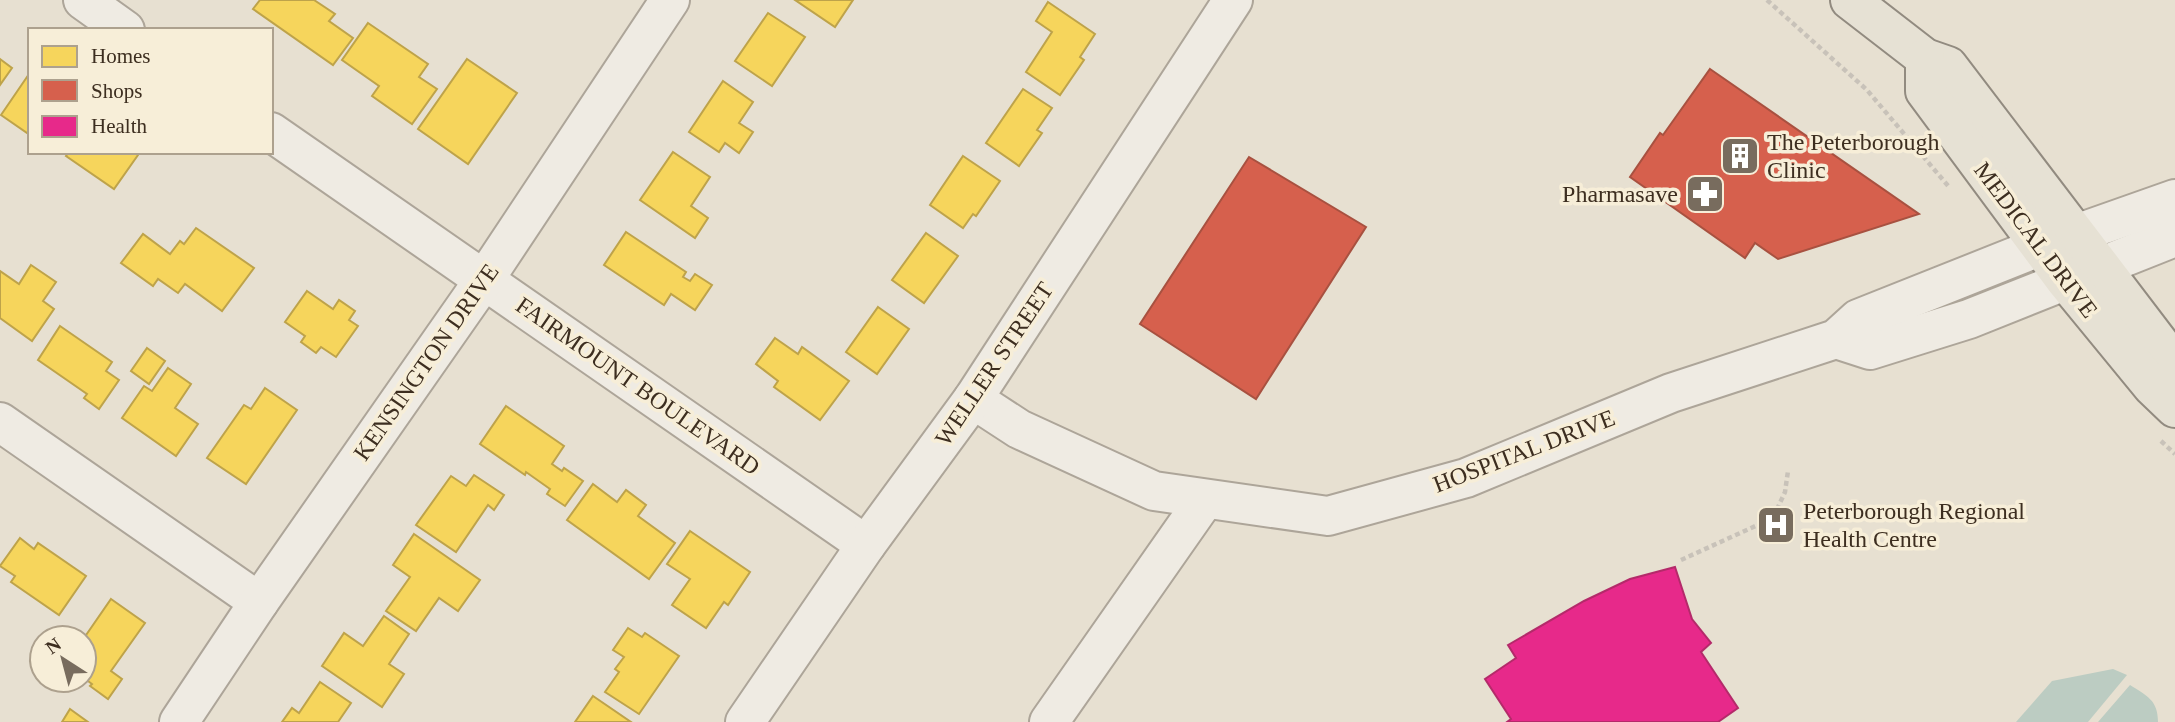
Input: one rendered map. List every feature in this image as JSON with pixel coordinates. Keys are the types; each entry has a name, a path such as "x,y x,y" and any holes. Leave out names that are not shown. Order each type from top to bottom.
{"main road":[{"name":"MEDICAL DRIVE","path":"1850,0 1925,58 1948,66 2175,365"},
{"name":"MEDICAL DRIVE","path":"1925,58 1925,92 2039,247 2152,386 2165,422"}],"street":[{"path":"83,0 122,28"},
{"name":"KENSINGTON DRIVE","path":"179,722 259,602 484,280 670,0"},
{"name":"WELLER STREET","path":"745,722 866,545 973,399 1233,0"},
{"name":"FAIRMOUNT BOULEVARD","path":"273,133 866,545"},
{"name":"HOSPITAL DRIVE","path":"973,399 1019,429 1154,491 1328,516 1466,478 1671,393 1836,339 1858,319 2039,247 2175,199"},
{"path":"1836,339 1870,350 1969,319 2175,237"},
{"path":"0,422 259,602"},
{"path":"1049,722 1205,499"}],"path":[{"path":"1767,0 1867,90 1953,191"},
{"path":"2165,422 2175,454"},
{"path":"1681,560 1773,518 1785,492 1788,471"}],"shaded area":[{"path":"2113,669 2127,675 2088,722 2016,722 2052,681"},
{"path":"2130,685 2154,704 2158,722 2098,722"}],"building: Homes":[{"path":"260,0 314,0 335,14 329,21 353,38 333,65 253,9"},
{"path":"795,0 853,0 835,27"},
{"path":"1048,2 1095,34 1080,57 1084,60 1060,95 1026,72 1052,32 1036,21"},
{"path":"768,13 805,37 772,86 735,61"},
{"path":"368,23 428,64 419,77 437,89 412,124 372,96 379,86 342,60"},
{"path":"0,59 12,68 0,85"},
{"path":"467,59 517,93 468,164 418,129"},
{"path":"28,75 28,134 1,115"},
{"path":"723,81 753,102 739,123 753,132 739,153 725,143 719,152 689,132"},
{"path":"1023,89 1052,108 1037,130 1042,133 1019,166 986,143"},
{"path":"673,152 710,177 691,206 708,218 695,238 640,200"},
{"path":"68,154 138,155 114,189 66,156"},
{"path":"963,156 1000,181 976,216 973,214 963,228 930,205"},
{"path":"196,228 254,268 222,311 185,284 178,293 158,279 153,286 121,263 143,234 170,254 180,241 184,244"},
{"path":"626,232 686,272 683,277 690,281 695,274 712,285 695,310 671,294 664,305 604,265"},
{"path":"926,233 958,256 924,303 892,280"},
{"path":"31,265 56,282 43,301 54,309 32,341 0,318 0,271 19,284"},
{"path":"307,291 333,309 339,300 355,311 349,320 358,326 336,357 321,347 316,353 301,342 305,336 285,322"},
{"path":"878,307 909,329 877,374 846,352"},
{"path":"60,326 112,362 106,371 119,380 99,409 84,398 87,394 38,360"},
{"path":"775,338 798,354 802,347 849,381 820,420 774,387 778,381 756,364"},
{"path":"147,348 165,361 149,384 131,371"},
{"path":"168,368 191,384 175,408 198,424 176,456 122,418 144,386 152,391"},
{"path":"265,388 297,410 246,484 207,458 244,405 251,409"},
{"path":"506,406 564,446 552,464 562,471 564,468 583,481 565,506 547,494 550,489 480,444"},
{"path":"474,475 504,495 494,510 488,505 456,552 416,525 451,476 466,486"},
{"path":"593,484 617,502 626,490 646,505 638,516 675,543 649,579 567,520"},
{"path":"690,531 750,572 728,605 724,602 706,628 672,605 690,579 667,564"},
{"path":"414,534 480,580 458,611 439,598 416,631 386,611 410,577 393,565"},
{"path":"20,538 34,549 38,543 86,576 59,615 11,582 15,576 0,566"},
{"path":"111,599 145,623 111,671 122,679 108,699 98,692 98,624 94,624"},
{"path":"384,616 409,634 389,664 404,674 382,707 322,666 344,633 363,646"},
{"path":"628,628 642,637 645,633 679,656 639,714 605,692 619,672 615,669 624,657 613,650"},
{"path":"320,682 351,703 338,722 282,722 292,708 299,713"},
{"path":"593,696 631,722 575,722"},
{"path":"70,709 88,722 62,722"}],"building: Shops":[{"name":"The Peterborough Clinic","path":"1710,69 1919,214 1778,259 1755,243 1745,258 1630,177"},
{"path":"1249,157 1366,227 1256,399 1140,324"}],"building: Health":[{"path":"1675,567 1692,619 1711,643 1701,652 1738,708 1718,722 1507,722 1511,719 1485,679 1516,658 1508,645 1584,601 1630,579"}],"place":[{"name":"The Peterborough Clinic","path":"1740,156"},
{"name":"Pharmasave","path":"1705,194"},
{"name":"Peterborough Regional Health Centre","path":"1776,525"}]}
